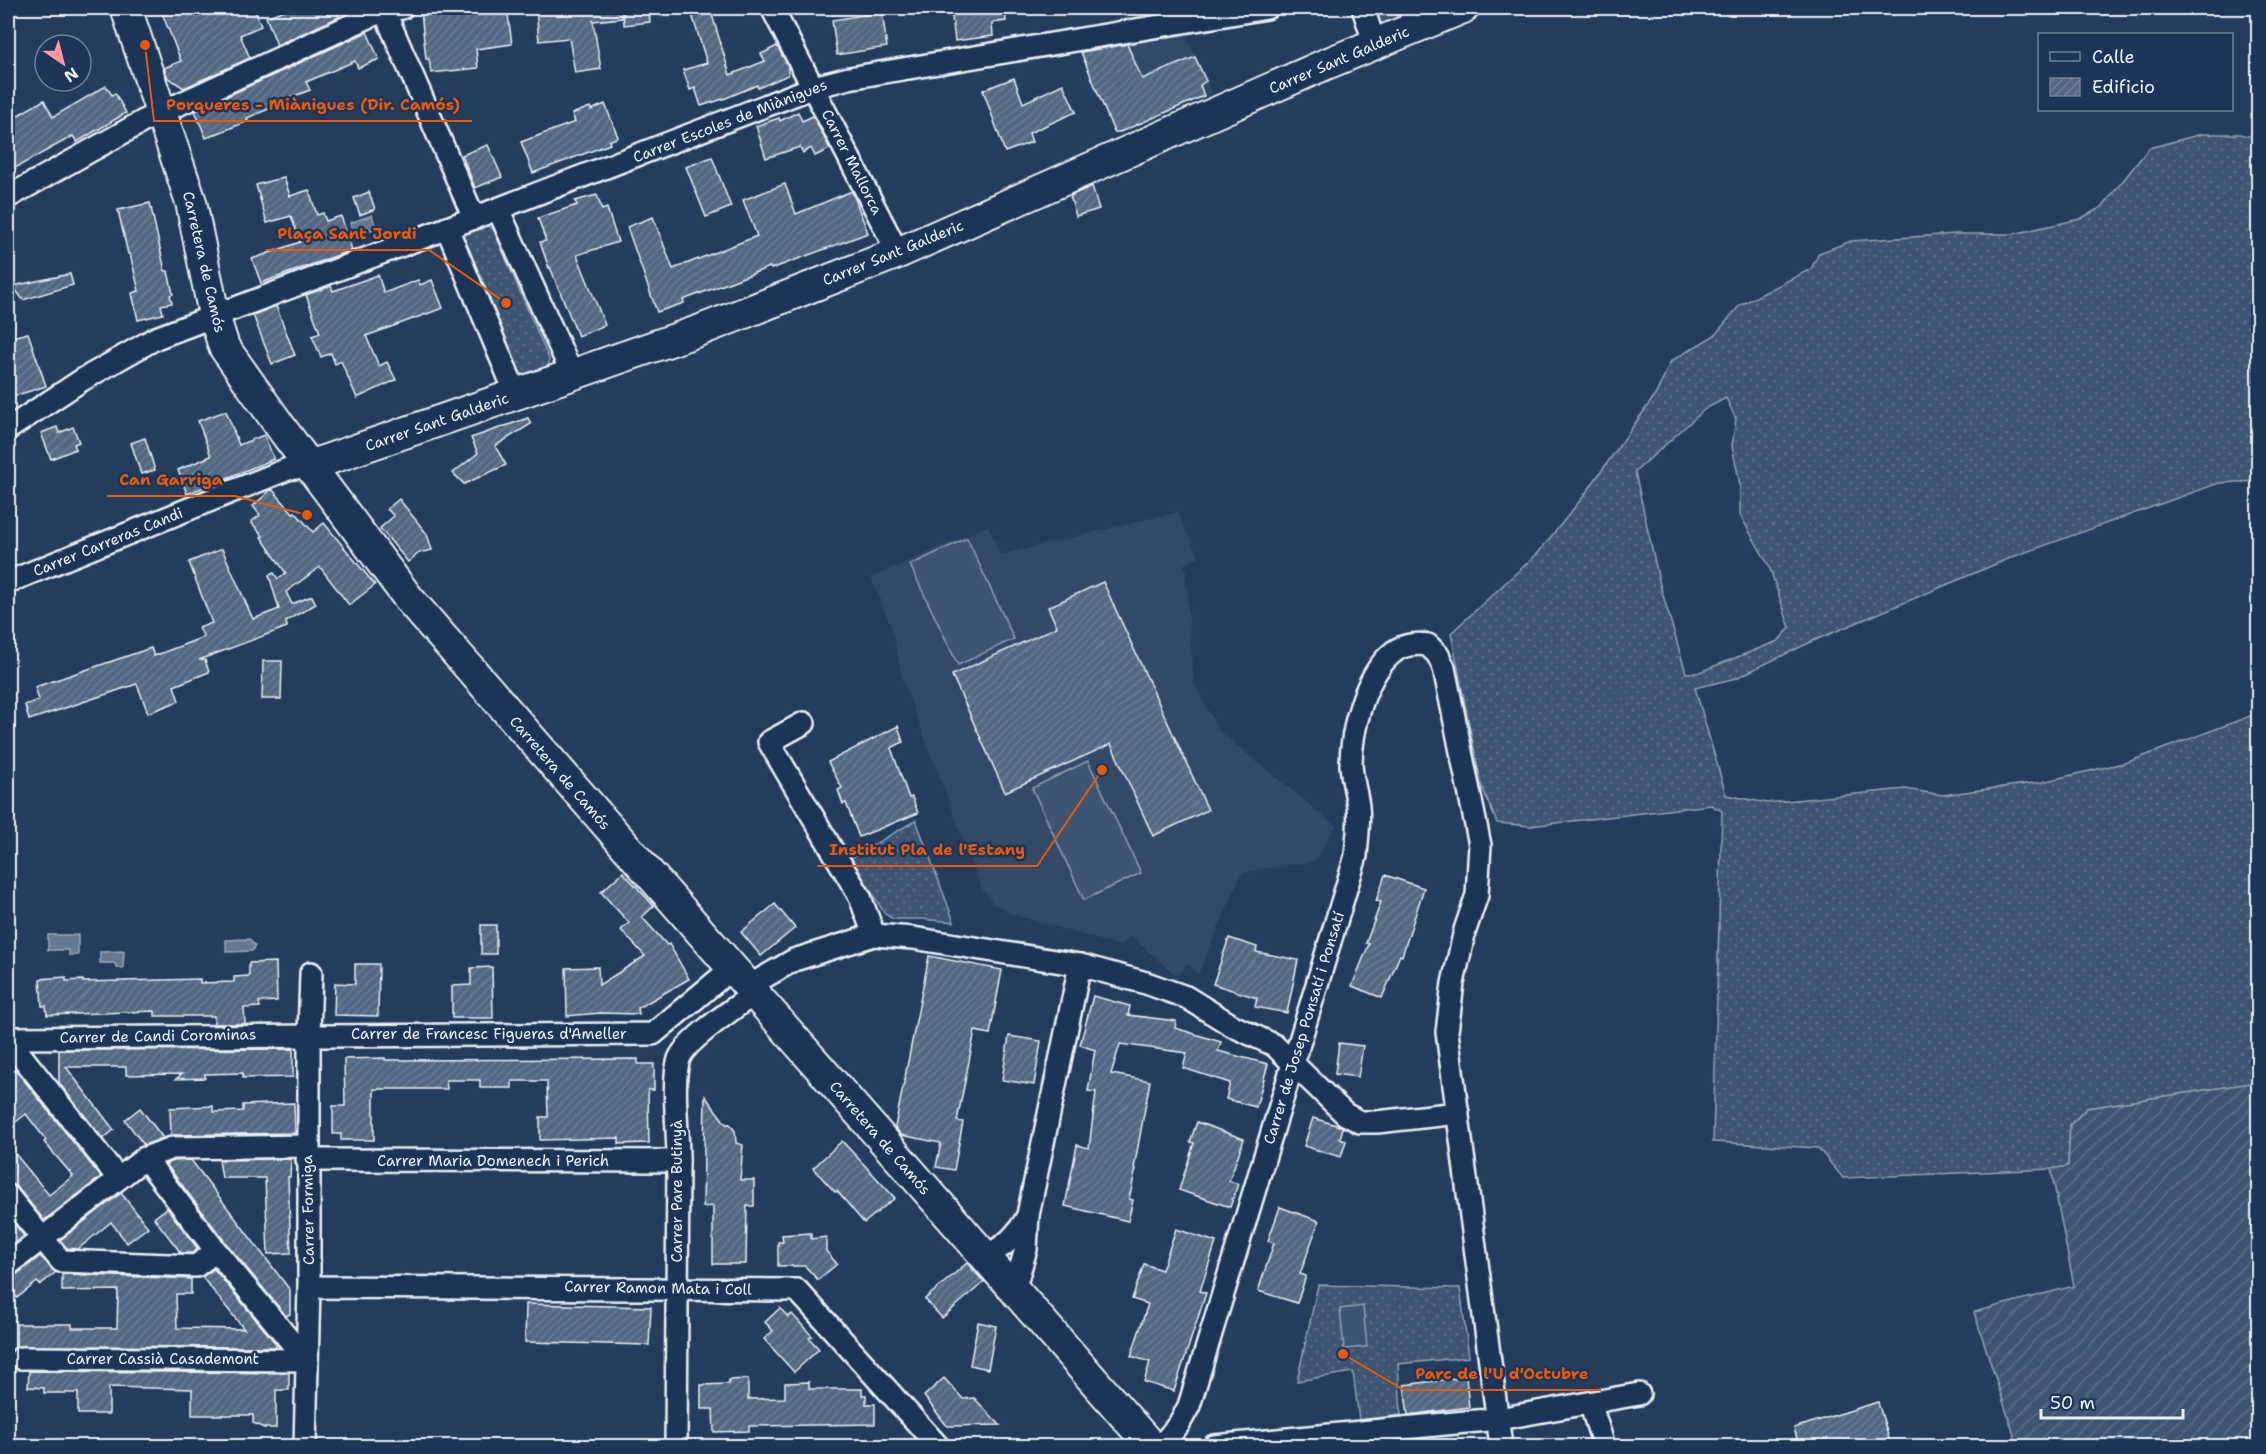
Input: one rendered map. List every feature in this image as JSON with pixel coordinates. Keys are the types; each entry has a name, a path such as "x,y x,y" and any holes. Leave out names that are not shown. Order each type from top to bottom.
{"street":[{"name":"Carretera de Camós","path":"126,8 191,202 214,315 224,347 309,466 409,599 1151,1446"},
{"path":"8,197 162,112 390,8 474,218"},
{"name":"Carrer Mallorca","path":"772,8 898,253"},
{"name":"Carrer Escoles de Miànigues","path":"8,429 82,380 156,338 814,87 849,78 1179,14 1267,8"},
{"path":"1364,8 1375,45"},
{"name":"Carrer Sant Galderic","path":"309,466 698,331 898,253 1326,64 1375,45 1412,18 1463,8"},
{"path":"498,209 572,374"},
{"path":"447,228 516,394"},
{"name":"Carrer Carreras Candi","path":"8,582 288,469 309,466"},
{"name":"Carrer de Josep Ponsatí i Ponsatí","path":"1161,1446 1179,1424 1189,1406 1356,856 1358,809 1351,766 1354,732 1367,688 1389,655 1400,648 1415,644 1428,645 1438,655 1444,668 1480,845 1477,895 1465,930 1448,1012 1447,1032 1458,1113"},
{"path":"804,723 769,742 860,897 874,935"},
{"path":"665,1023 687,1047 721,1018 745,984 761,979 794,960 874,935 913,938 1080,965 1146,982 1186,997 1233,1026 1274,1045 1293,1066 1345,1114 1360,1122 1458,1113 1501,1446"},
{"path":"1014,1290 1026,1249 1028,1215 1080,965"},
{"name":"Carrer Formiga","path":"305,1446 309,1287 307,1153 311,973"},
{"name":"Carrer de Francesc Figueras d'Ameller","path":"309,1035 652,1034 665,1023 745,984"},
{"name":"Carrer de Candi Corominas","path":"8,1039 309,1035"},
{"path":"8,1039 118,1178"},
{"name":"Carrer Pare Butinyà","path":"676,1446 678,1161 676,1073 680,1058 687,1047"},
{"name":"Carrer Maria Domenech i Perich","path":"8,1265 145,1158 172,1148 678,1161"},
{"path":"145,1158 216,1251 306,1360"},
{"path":"8,1197 61,1261 196,1266 216,1251"},
{"path":"985,1257 1002,1247 1017,1234 1028,1215"},
{"name":"Carrer Ramon Mata i Coll","path":"309,1287 796,1290 938,1446"},
{"name":"Carrer Cassià Casademont","path":"21,1358 306,1360"},
{"path":"1214,1446 1396,1438 1639,1394"},
{"path":"1590,1403 1604,1446"}],"shaded area":[{"path":"1370,8 1396,8 1397,21 1377,29"},
{"path":"1184,32 1212,93 1115,134 1081,52 1125,41"},
{"path":"2202,134 2239,134 2258,138 2258,481 2219,483 2015,556 1813,641 1736,678 1695,688 1726,795 1767,803 1905,789 1942,795 2042,782 2128,762 2258,713 2258,1082 2087,1108 2070,1125 2068,1167 2051,1169 1843,1178 1818,1148 1713,1142 1722,811 1711,805 1530,826 1497,823 1481,784 1451,633 1538,553 1583,497 1656,394 1671,361 1715,335 1740,305 1811,269 1819,253 1851,241 1956,234 2013,234 2080,219 2102,207 2149,148","holes":["1726,398 1736,419 1732,446 1740,484 1740,515 1769,566 1790,628 1778,641 1697,673 1686,673 1660,585 1635,472 1705,409"]},
{"path":"372,215 376,228 354,236 350,223"},
{"path":"486,224 493,229 549,359 545,374 523,376 517,373 461,242 466,230 473,226"},
{"path":"1177,512 1199,557 1183,565 1186,569 1194,683 1219,731 1336,826 1314,861 1242,873 1198,974 1188,965 1177,976 1131,936 1120,946 1011,914 993,903 981,887 903,681 893,631 871,578 988,526 1001,555"},
{"path":"967,538 1014,639 958,665 910,565"},
{"path":"1088,761 1141,873 1084,900 1032,788"},
{"path":"916,820 954,922 893,919 885,914 851,858"},
{"path":"48,935 78,935 78,955 69,955 69,950 48,950"},
{"path":"249,939 255,946 252,951 226,952 226,940"},
{"path":"124,951 123,968 118,968 114,963 100,963 100,952"},
{"path":"2258,1082 2258,1446 1999,1446 2016,1441 1974,1312 2074,1286 2051,1169 2068,1166 2070,1125 2087,1108"},
{"path":"1318,1285 1460,1288 1469,1357 1398,1364 1401,1415 1359,1420 1353,1372 1297,1381"},
{"path":"1363,1306 1367,1347 1344,1349 1340,1309"}],"building":[{"path":"160,8 254,8 261,26 240,35 250,58 184,88 168,78 164,68 181,61"},
{"path":"290,8 336,8 339,17 277,45 266,17"},
{"path":"507,8 512,44 476,49 478,68 431,73 429,59 426,59 421,12"},
{"path":"536,8 622,8 622,18 593,21 601,69 575,73 569,38 539,41"},
{"path":"623,8 649,8 650,22 624,25"},
{"path":"690,8 710,8 730,75 765,61 761,54 777,46 788,66 788,75 758,88 757,85 701,106 695,88 690,90 683,70 707,63"},
{"path":"1005,8 1006,21 992,23 993,36 955,41 951,9"},
{"path":"882,12 887,47 837,55 832,20"},
{"path":"367,32 379,59 358,68 355,61 306,82 310,90 247,118 248,121 206,138 195,111"},
{"path":"1127,44 1142,79 1195,57 1206,81 1200,85 1204,96 1120,132 1114,132 1081,52"},
{"path":"1014,78 1023,103 1063,84 1076,112 1029,133 1032,142 1005,152 983,90"},
{"path":"106,86 112,95 115,93 126,113 77,142 73,136 8,172 8,121 44,100 53,117"},
{"path":"605,104 618,137 609,141 610,144 533,173 521,142 575,122 572,114"},
{"path":"798,112 802,121 813,116 830,149 815,156 811,148 803,153 800,147 766,158 756,126 779,118 780,121"},
{"path":"488,145 502,177 475,188 462,155"},
{"path":"712,157 731,207 706,217 686,167"},
{"path":"284,177 290,196 309,190 317,215 323,213 326,221 341,216 352,250 261,283 252,259 300,242 291,216 267,223 256,185"},
{"path":"785,184 796,214 852,191 868,233 771,269 770,267 657,312 627,227 653,217 673,269 757,236 743,200"},
{"path":"1092,186 1099,209 1076,216 1070,196"},
{"path":"369,192 375,209 360,215 354,198"},
{"path":"597,195 602,210 607,208 618,242 577,255 605,325 578,336 540,242 546,241 538,218 577,205 575,201"},
{"path":"150,203 165,271 168,271 173,294 170,295 172,303 161,305 163,314 138,320 132,293 139,291 118,210"},
{"path":"70,274 73,285 23,300 13,286"},
{"path":"378,275 384,293 418,280 420,285 432,280 443,308 366,336 379,366 387,362 396,380 357,398 341,361 335,364 331,353 321,357 312,336 320,333 306,295 331,286 333,291"},
{"path":"276,306 295,355 272,364 253,315"},
{"path":"28,333 46,386 8,398 8,338"},
{"path":"226,411 239,445 264,435 274,459 187,494 178,470 211,456 198,421"},
{"path":"528,418 531,424 495,446 506,465 464,484 453,473 478,453 471,438"},
{"path":"57,427 59,433 73,427 79,442 74,444 76,449 51,459 41,433"},
{"path":"145,438 155,470 141,474 131,443"},
{"path":"272,489 313,532 324,523 375,585 349,605 320,567 286,592 292,604 312,596 316,604 286,621 287,627 199,660 205,660 209,672 174,686 179,701 148,713 137,684 29,720 25,705 39,700 35,687 151,648 154,656 204,637 199,628 212,623 189,562 222,549 253,619 279,609 269,575 274,573 278,579 286,573 261,537 263,536 251,522 260,515 253,506"},
{"path":"399,499 427,534 432,550 419,553 408,562 380,528 394,516 387,509"},
{"path":"1103,582 1208,810 1153,836 1111,744 1005,792 952,675 1057,627 1048,607"},
{"path":"263,661 282,661 281,699 262,699"},
{"path":"898,726 903,742 891,748 909,798 912,797 918,813 859,837 846,803 843,804 838,790 842,788 828,762"},
{"path":"623,872 654,906 642,917 667,945 669,944 689,979 638,1008 639,1014 600,1013 567,1016 566,968 598,967 599,985 645,956 621,930 629,923 601,892"},
{"path":"1385,875 1424,888 1402,956 1400,955 1382,998 1352,986 1369,944 1366,943 1381,902 1376,901"},
{"path":"775,904 795,928 761,956 741,932"},
{"path":"481,925 496,925 496,954 481,954"},
{"path":"1229,938 1257,947 1256,952 1298,960 1287,1013 1255,1007 1257,998 1213,984"},
{"path":"929,956 1002,970 990,1034 975,1031 957,1121 963,1122 954,1170 936,1167 941,1143 901,1135 895,1127"},
{"path":"276,962 277,1001 259,1002 260,1007 244,1008 245,1024 214,1024 214,1016 155,1016 155,1011 47,1015 46,1006 42,1006 40,979 66,977 66,981 83,980 83,982 200,979 200,983 234,982 234,977 249,976 249,963"},
{"path":"355,964 379,964 378,1016 334,1015 335,983 355,984"},
{"path":"492,967 493,1018 452,1018 452,986 471,985 471,968"},
{"path":"1093,996 1130,1006 1128,1015 1176,1021 1175,1028 1221,1042 1218,1051 1268,1064 1256,1107 1226,1099 1230,1083 1183,1068 1187,1053 1120,1044 1111,1074 1150,1081 1129,1199 1133,1200 1128,1221 1065,1206 1077,1145 1089,1148 1096,1092 1088,1091 1095,1050 1080,1045"},
{"path":"1009,1036 1041,1041 1034,1085 1002,1080"},
{"path":"1339,1043 1363,1046 1358,1077 1335,1074"},
{"path":"293,1049 293,1077 243,1078 243,1073 205,1074 205,1078 176,1079 182,1074 126,1075 126,1067 66,1067 114,1130 103,1139 59,1083 59,1050"},
{"path":"385,1058 385,1060 638,1059 638,1064 654,1064 654,1090 648,1090 649,1143 619,1144 619,1138 540,1140 540,1117 548,1117 547,1081 512,1081 512,1088 480,1088 480,1080 446,1080 447,1089 374,1089 374,1140 341,1140 341,1134 333,1134 333,1106 345,1106 344,1059"},
{"path":"15,1069 101,1177 44,1220 18,1188 8,1184 8,1145 49,1195 73,1176 44,1142 46,1140 26,1114 8,1128 8,1109 15,1102 8,1092 8,1075"},
{"path":"705,1096 726,1124 730,1124 735,1131 736,1143 743,1145 740,1180 754,1180 754,1206 747,1206 746,1264 713,1264 713,1206 703,1207"},
{"path":"294,1103 295,1133 171,1135 170,1108 213,1106 213,1112 243,1111 243,1105"},
{"path":"140,1108 163,1138 144,1145 125,1120"},
{"path":"1313,1118 1343,1127 1340,1139 1346,1141 1341,1157 1304,1146"},
{"path":"1197,1122 1244,1139 1229,1181 1238,1184 1230,1207 1179,1190 1194,1143 1190,1142"},
{"path":"842,1141 895,1198 864,1223 837,1191 835,1192 813,1168"},
{"path":"291,1159 290,1177 288,1177 291,1253 268,1254 265,1178 222,1178 219,1160"},
{"path":"191,1160 290,1290 290,1314 286,1316 226,1243 166,1164"},
{"path":"121,1193 148,1227 127,1243 111,1222 78,1249 67,1248 60,1240"},
{"path":"1280,1207 1319,1221 1300,1274 1306,1276 1297,1303 1258,1291 1274,1243 1268,1241"},
{"path":"167,1208 198,1249 192,1253 181,1253 154,1218"},
{"path":"8,1216 24,1236 8,1249"},
{"path":"1176,1229 1216,1242 1200,1291 1206,1293 1174,1391 1144,1382 1150,1362 1131,1356 1148,1304 1132,1299 1144,1264 1162,1270"},
{"path":"811,1233 811,1239 826,1237 826,1251 837,1264 818,1280 805,1266 778,1266 778,1242 783,1242 782,1235"},
{"path":"40,1256 56,1272 40,1285 37,1282 17,1298 8,1286 8,1277 16,1275"},
{"path":"967,1263 984,1282 942,1318 925,1299"},
{"path":"214,1269 277,1345 275,1347 16,1346 16,1324 72,1324 72,1328 117,1328 118,1290 62,1291 62,1274 191,1279 191,1294 176,1294 177,1328 244,1329 202,1277"},
{"path":"526,1304 651,1307 649,1345 525,1342"},
{"path":"780,1308 788,1317 792,1314 812,1336 809,1338 819,1349 794,1372 764,1339 773,1331 765,1322"},
{"path":"978,1322 996,1326 988,1369 970,1365"},
{"path":"29,1371 289,1373 289,1390 276,1390 276,1428 264,1428 253,1423 253,1415 192,1415 192,1389 109,1387 109,1414 78,1414 78,1393 44,1393 44,1388 28,1387"},
{"path":"1466,1377 1469,1407 1408,1415 1404,1385"},
{"path":"944,1378 963,1399 974,1398 1000,1425 947,1426 924,1396"},
{"path":"748,1379 748,1399 785,1398 785,1383 809,1382 809,1389 862,1389 862,1395 866,1395 866,1404 875,1404 875,1424 749,1426 749,1431 714,1432 713,1409 701,1409 701,1385 729,1384 729,1380"},
{"path":"1878,1402 1890,1442 1875,1446 1799,1446 1794,1428"}],"place":[{"name":"Porqueres - Miànigues (Dir. Camós)","path":"145,45"},
{"name":"Plaça Sant Jordi","path":"506,303"},
{"name":"Can Garriga","path":"307,515"},
{"name":"Institut Pla de l'Estany","path":"1102,770"},
{"name":"Parc de l'U d'Octubre","path":"1343,1354"}]}
